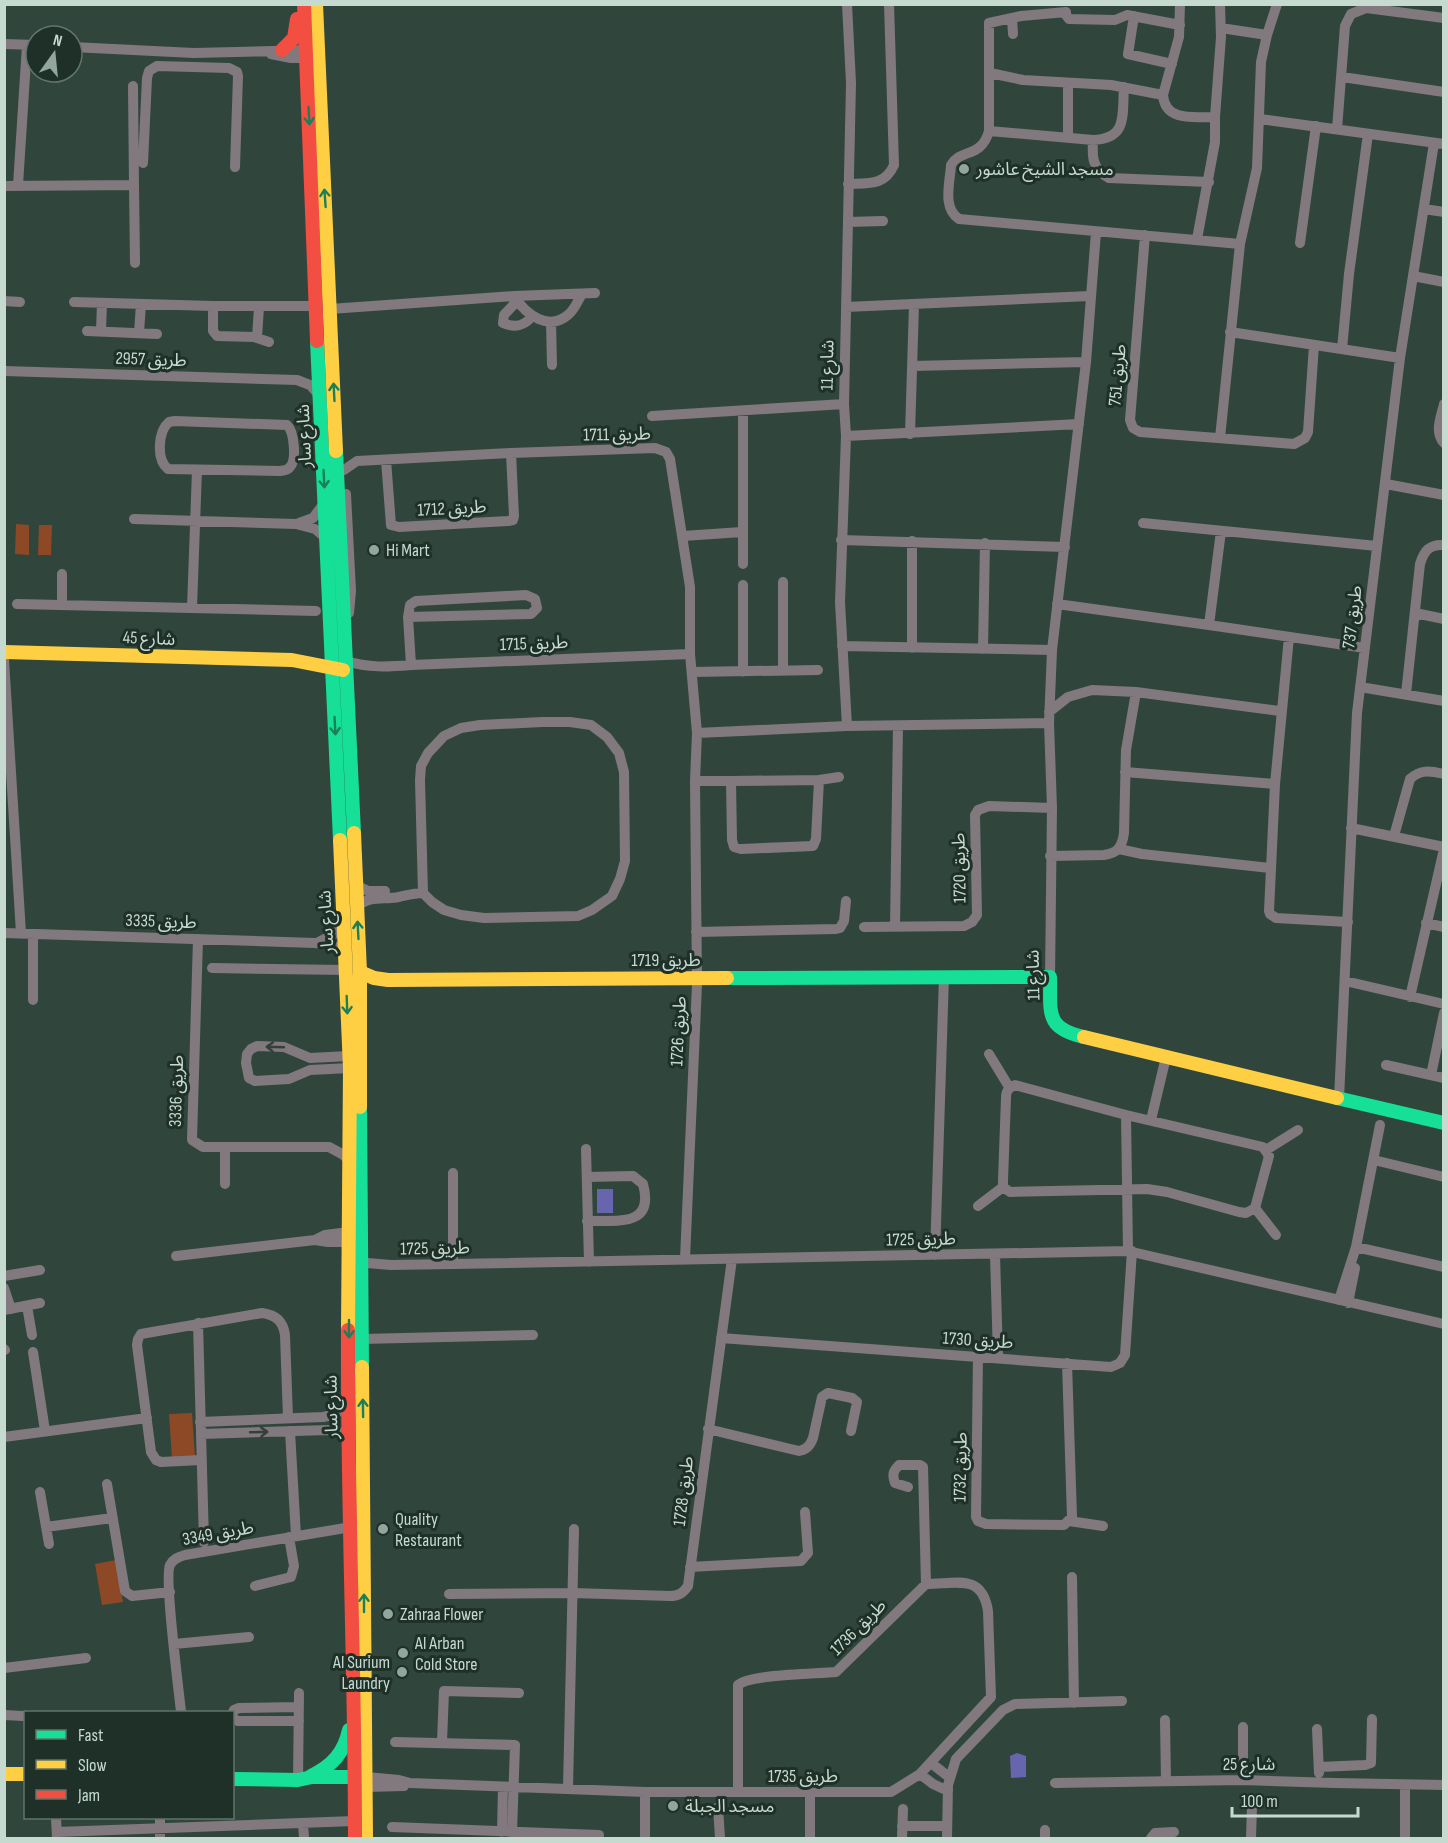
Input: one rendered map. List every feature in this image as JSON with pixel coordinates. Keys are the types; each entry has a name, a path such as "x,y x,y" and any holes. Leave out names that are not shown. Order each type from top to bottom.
{"street":[{"path":"282,50 291,42 296,32 297,4"},
{"name":"شارع سار","path":"304,4 311,54 330,309 345,630 339,664 344,918 346,952 360,995 354,1266 348,1406 355,1695 366,1839"},
{"name":"شارع 11","path":"847,4 851,72 844,404 846,436 841,540 842,646 847,726"},
{"path":"848,184 879,182 886,178 894,165 889,4"},
{"path":"1180,4 1180,25 1163,95 1164,104 1170,112 1178,115 1215,117"},
{"path":"1197,239 1215,142 1221,28 1220,4"},
{"path":"1220,438 1240,244 1257,168 1260,76 1267,35 1277,4"},
{"name":"شارع سار","path":"318,7 311,54 315,306 327,540 339,664 357,907 350,1062 349,1237 361,1339 360,1782 354,1821 355,1839"},
{"path":"1180,25 1131,12 1115,20 1069,19 1066,15 1067,8 990,22 988,28 989,131 976,151 955,159 951,165 949,207 952,214 960,219 1240,244"},
{"path":"1337,129 1347,20 1356,10 1377,9 1443,18"},
{"path":"1131,12 1128,54 1172,64"},
{"path":"1012,18 1013,34"},
{"path":"1221,28 1267,35"},
{"path":"4,44 24,45"},
{"path":"84,48 194,53 282,50 311,54"},
{"path":"265,52 282,57 311,54"},
{"path":"193,67 194,53"},
{"path":"143,164 149,71 157,66 229,68 237,72 235,167"},
{"path":"990,73 1023,80 1124,87 1163,95"},
{"path":"1342,77 1443,92"},
{"path":"1068,83 1068,137"},
{"path":"18,185 28,84"},
{"path":"132,86 135,263"},
{"path":"989,131 1093,140 1110,138 1120,129 1124,87"},
{"path":"1260,119 1439,143"},
{"path":"1300,243 1316,126"},
{"path":"1342,349 1349,274 1368,134"},
{"path":"1093,140 1092,158 1095,167 1109,178 1209,182"},
{"name":"طريق 737","path":"1339,1099 1355,739 1360,687 1400,358 1424,209 1439,143"},
{"path":"4,186 134,185"},
{"path":"1424,209 1443,212"},
{"path":"848,222 883,221"},
{"name":"شارع 11","path":"1096,232 1086,362 1052,650 1049,717 1052,808 1050,977 1053,1019 1060,1030 1443,1123"},
{"name":"طريق 751","path":"1145,235 1130,420 1133,428 1140,432 1294,444 1305,438 1308,432 1314,345"},
{"path":"1413,276 1443,282"},
{"path":"330,309 595,293"},
{"path":"515,299 532,316 544,322 551,322 569,314 582,294"},
{"path":"846,307 1090,296"},
{"path":"515,299 504,315 503,323 513,326 520,325 532,316"},
{"path":"4,301 21,302"},
{"path":"74,303 315,306"},
{"path":"101,332 102,303"},
{"path":"139,333 141,304"},
{"path":"910,434 914,304"},
{"path":"213,306 215,335 257,338 269,342"},
{"path":"257,338 259,307"},
{"path":"551,322 552,365"},
{"path":"87,331 157,334"},
{"path":"1230,332 1400,358"},
{"path":"297,380 309,374 319,358"},
{"path":"912,366 1086,362"},
{"name":"طريق 2957","path":"4,371 297,380"},
{"path":"297,380 310,385 321,399"},
{"path":"652,416 844,404"},
{"path":"1443,404 1438,431 1443,443"},
{"path":"743,411 743,564"},
{"path":"335,416 342,429 351,591 345,630"},
{"path":"169,422 281,423 287,425 293,434 292,462 286,470 197,470 168,469 161,463 162,431 169,422"},
{"path":"846,436 1078,424"},
{"name":"طريق 1711","path":"357,461 511,453 661,449 666,452 670,459 690,587 690,654 697,733"},
{"path":"343,452 357,461 344,470"},
{"name":"طريق 1712","path":"386,460 388,516 391,525 399,527 508,521 513,520 514,516 511,453"},
{"path":"192,608 197,470"},
{"path":"1386,484 1443,495"},
{"path":"296,524 313,518 325,502"},
{"path":"134,519 296,524 315,529 327,540"},
{"path":"1143,523 1377,546"},
{"path":"1209,625 1221,531"},
{"path":"683,536 742,532"},
{"path":"841,540 1065,547"},
{"path":"912,541 912,648"},
{"path":"983,649 986,543"},
{"path":"1406,694 1420,564 1423,554 1429,547 1443,545"},
{"path":"62,574 62,605"},
{"path":"783,582 783,671"},
{"path":"743,585 743,672"},
{"path":"408,617 531,614 537,608 535,599 526,595 416,601 410,605 408,617 411,664"},
{"path":"17,604 316,610"},
{"path":"1057,604 1365,648"},
{"path":"1415,613 1443,619"},
{"path":"1289,637 1280,711 1269,911 1273,917 1348,922"},
{"path":"842,646 1052,650"},
{"name":"شارع 45","path":"4,652 292,660 339,664"},
{"name":"طريق 1715","path":"339,664 362,673 378,668 411,664 690,654"},
{"path":"4,660 21,933"},
{"path":"692,672 818,670"},
{"path":"1360,687 1443,701"},
{"path":"697,733 898,726 1049,717 1068,697 1092,690 1136,692 1280,711"},
{"path":"1050,856 1104,855 1113,854 1119,849 1124,833 1125,772 1129,728 1136,692"},
{"path":"356,885 368,891 398,890 423,893 444,910 461,915 484,918 578,916 609,899 617,886 625,861 624,772 622,760 615,746 591,725 570,722 480,725 461,728 444,736 428,753 420,773 423,893"},
{"path":"895,927 898,726"},
{"name":"طريق 1726","path":"685,1259 697,978 695,780 697,733"},
{"path":"1394,836 1410,779 1417,773 1425,771 1443,774"},
{"path":"1125,772 1275,784"},
{"path":"695,780 819,780 839,777"},
{"path":"731,781 732,844 737,849 741,849 813,846 816,839 819,780"},
{"name":"طريق 1720","path":"864,927 964,926 972,922 977,915 975,815 978,810 989,806 1052,808"},
{"path":"1351,828 1443,848 1410,997"},
{"path":"1119,849 1149,855 1270,868"},
{"path":"357,907 369,899 398,897 409,893"},
{"path":"696,932 836,929 840,928 844,921 846,901"},
{"path":"315,943 334,934 344,918"},
{"path":"1426,923 1443,927"},
{"name":"طريق 3335","path":"4,933 315,943 334,946 346,952"},
{"path":"33,934 33,1000"},
{"name":"طريق 3336","path":"198,939 192,1140 199,1146 329,1147"},
{"path":"212,968 353,971"},
{"name":"طريق 1719","path":"353,971 388,980 1050,977"},
{"path":"935,1255 944,976"},
{"name":"طريق 1719","path":"360,995 374,985 388,980"},
{"path":"1345,981 1443,1004"},
{"path":"1431,1075 1443,1013"},
{"path":"257,1046 284,1047 309,1058 350,1062 310,1070 289,1079 255,1082 249,1078 246,1063 247,1054 257,1046"},
{"path":"989,1054 1010,1088"},
{"path":"1151,1120 1166,1057"},
{"path":"1386,1065 1443,1078"},
{"path":"1015,1085 1126,1115 1258,1145 1266,1150 1268,1161 1255,1208 1246,1213 1157,1190 1015,1193 1004,1187 1006,1092 1015,1085"},
{"name":"طريق 1730","path":"721,1338 1112,1367 1120,1363 1125,1355 1130,1251 1126,1191 1126,1115"},
{"path":"1344,1301 1349,1266 1356,1247 1380,1125"},
{"path":"1266,1150 1298,1130"},
{"path":"350,1133 329,1147 350,1161"},
{"path":"225,1147 225,1184"},
{"path":"586,1149 589,1262"},
{"path":"1374,1160 1443,1177"},
{"path":"453,1173 453,1264"},
{"path":"586,1177 633,1176 643,1184 645,1200 645,1208 634,1219 587,1221"},
{"path":"978,1206 1004,1187"},
{"path":"1255,1208 1276,1235"},
{"path":"176,1256 315,1240 325,1235 349,1237"},
{"path":"1356,1247 1443,1267"},
{"name":"طريق 1725","path":"354,1266 1130,1251 1443,1324"},
{"path":"995,1255 998,1358"},
{"name":"طريق 1728","path":"449,1593 678,1596 684,1592 688,1586 732,1259"},
{"path":"4,1276 40,1270"},
{"path":"4,1288 8,1310 40,1303"},
{"path":"27,1306 32,1335"},
{"path":"201,1460 166,1462 156,1460 151,1452 138,1339 141,1334 147,1332 262,1313 271,1314 284,1326 285,1335 294,1566 291,1577 255,1586"},
{"path":"198,1323 204,1542"},
{"path":"361,1339 533,1335"},
{"path":"33,1352 45,1431"},
{"name":"طريق 1732","path":"978,1356 976,1517 978,1521 986,1524 1059,1525 1069,1521 1103,1526"},
{"path":"1067,1363 1072,1511 1069,1521"},
{"path":"708,1429 799,1451 806,1449 811,1445 822,1397 828,1393 852,1398 857,1402 851,1431"},
{"path":"200,1422 327,1417 348,1406"},
{"path":"4,1437 147,1418"},
{"path":"201,1434 328,1430 350,1434"},
{"path":"908,1488 895,1483 892,1476 894,1470 899,1465 920,1464 922,1467 926,1584"},
{"path":"107,1484 125,1592 132,1596 170,1592"},
{"path":"40,1492 49,1544"},
{"path":"690,1567 801,1561 808,1553 805,1512"},
{"path":"46,1527 112,1518"},
{"name":"طريق 3349","path":"181,1711 168,1568 177,1558 351,1527"},
{"path":"568,1788 574,1529"},
{"path":"1072,1577 1074,1702"},
{"name":"طريق 1735","path":"360,1782 399,1780 410,1783 645,1791 891,1792 920,1774 991,1697 986,1598 980,1588 970,1583 926,1584"},
{"name":"طريق 1736","path":"738,1792 738,1685 743,1680 757,1678 836,1672 926,1584"},
{"path":"174,1644 249,1637"},
{"path":"4,1668 86,1658"},
{"path":"441,1742 444,1691 519,1693"},
{"path":"299,1693 298,1721 302,1779 310,1785 360,1782"},
{"path":"234,1779 302,1779 330,1765 343,1750 348,1737 355,1695"},
{"path":"947,1839 949,1777 959,1754 1007,1708 1015,1704 1122,1701"},
{"path":"234,1711 239,1708 299,1707"},
{"path":"4,1715 23,1716"},
{"path":"234,1719 238,1722 298,1721"},
{"path":"1319,1767 1371,1763 1372,1719"},
{"path":"1165,1720 1166,1781"},
{"path":"1243,1727 1243,1780"},
{"path":"1317,1729 1319,1782"},
{"path":"394,1742 515,1744 508,1787 507,1832"},
{"path":"931,1763 949,1777"},
{"path":"4,1774 24,1774"},
{"path":"920,1774 933,1784 948,1791"},
{"name":"شارع 25","path":"1055,1783 1243,1780 1443,1785"},
{"path":"1405,1785 1405,1839"},
{"path":"645,1791 645,1839"},
{"path":"810,1793 810,1839"},
{"path":"1251,1839 1252,1806"},
{"path":"718,1807 720,1839"},
{"path":"902,1839 903,1809"},
{"path":"56,1819 57,1835 160,1828 354,1821"},
{"path":"303,1823 304,1839"},
{"path":"903,1826 947,1826"},
{"path":"392,1827 599,1835"},
{"path":"1151,1839 1155,1833 1173,1832"}],"shaded area":[{"path":"16,524 29,525 29,555 15,554"},
{"path":"39,525 52,525 51,555 38,555"},
{"path":"597,1189 613,1189 613,1213 597,1213"},
{"path":"192,1413 195,1456 172,1458 169,1414"},
{"path":"116,1560 123,1602 102,1605 95,1564"},
{"path":"1017,1753 1026,1756 1026,1777 1011,1778 1010,1756"}],"traffic: fast":[{"path":"317,341 340,840"},
{"path":"336,451 354,833"},
{"path":"727,978 1050,977 1052,1017 1062,1029 1084,1037"},
{"path":"1337,1098 1444,1123"},
{"path":"360,1107 362,1367"},
{"path":"311,1776 336,1758 349,1730"},
{"path":"234,1779 298,1780 312,1777 364,1777"}],"traffic: slow":[{"path":"316,4 336,451"},
{"path":"4,652 292,660 343,670"},
{"path":"354,833 360,972 360,1107"},
{"path":"340,840 350,1068 348,1330"},
{"path":"360,972 374,978 388,980 727,978"},
{"path":"1084,1037 1337,1098"},
{"path":"362,1367 366,1838"},
{"path":"4,1774 24,1774"}],"traffic: jam":[{"path":"304,4 317,341"},
{"path":"282,50 294,38 297,19"},
{"path":"348,1330 355,1838"}],"place":[{"name":"مسجد الشيخ عاشور","path":"964,169"},
{"name":"Hi Mart","path":"374,550"},
{"name":"Quality Restaurant","path":"383,1529"},
{"name":"Zahraa Flower","path":"388,1614"},
{"name":"Al Arban Cold Store","path":"403,1653"},
{"name":"Al Surium Laundry","path":"402,1672"},
{"name":"مسجد الجبلة","path":"673,1806"}]}
